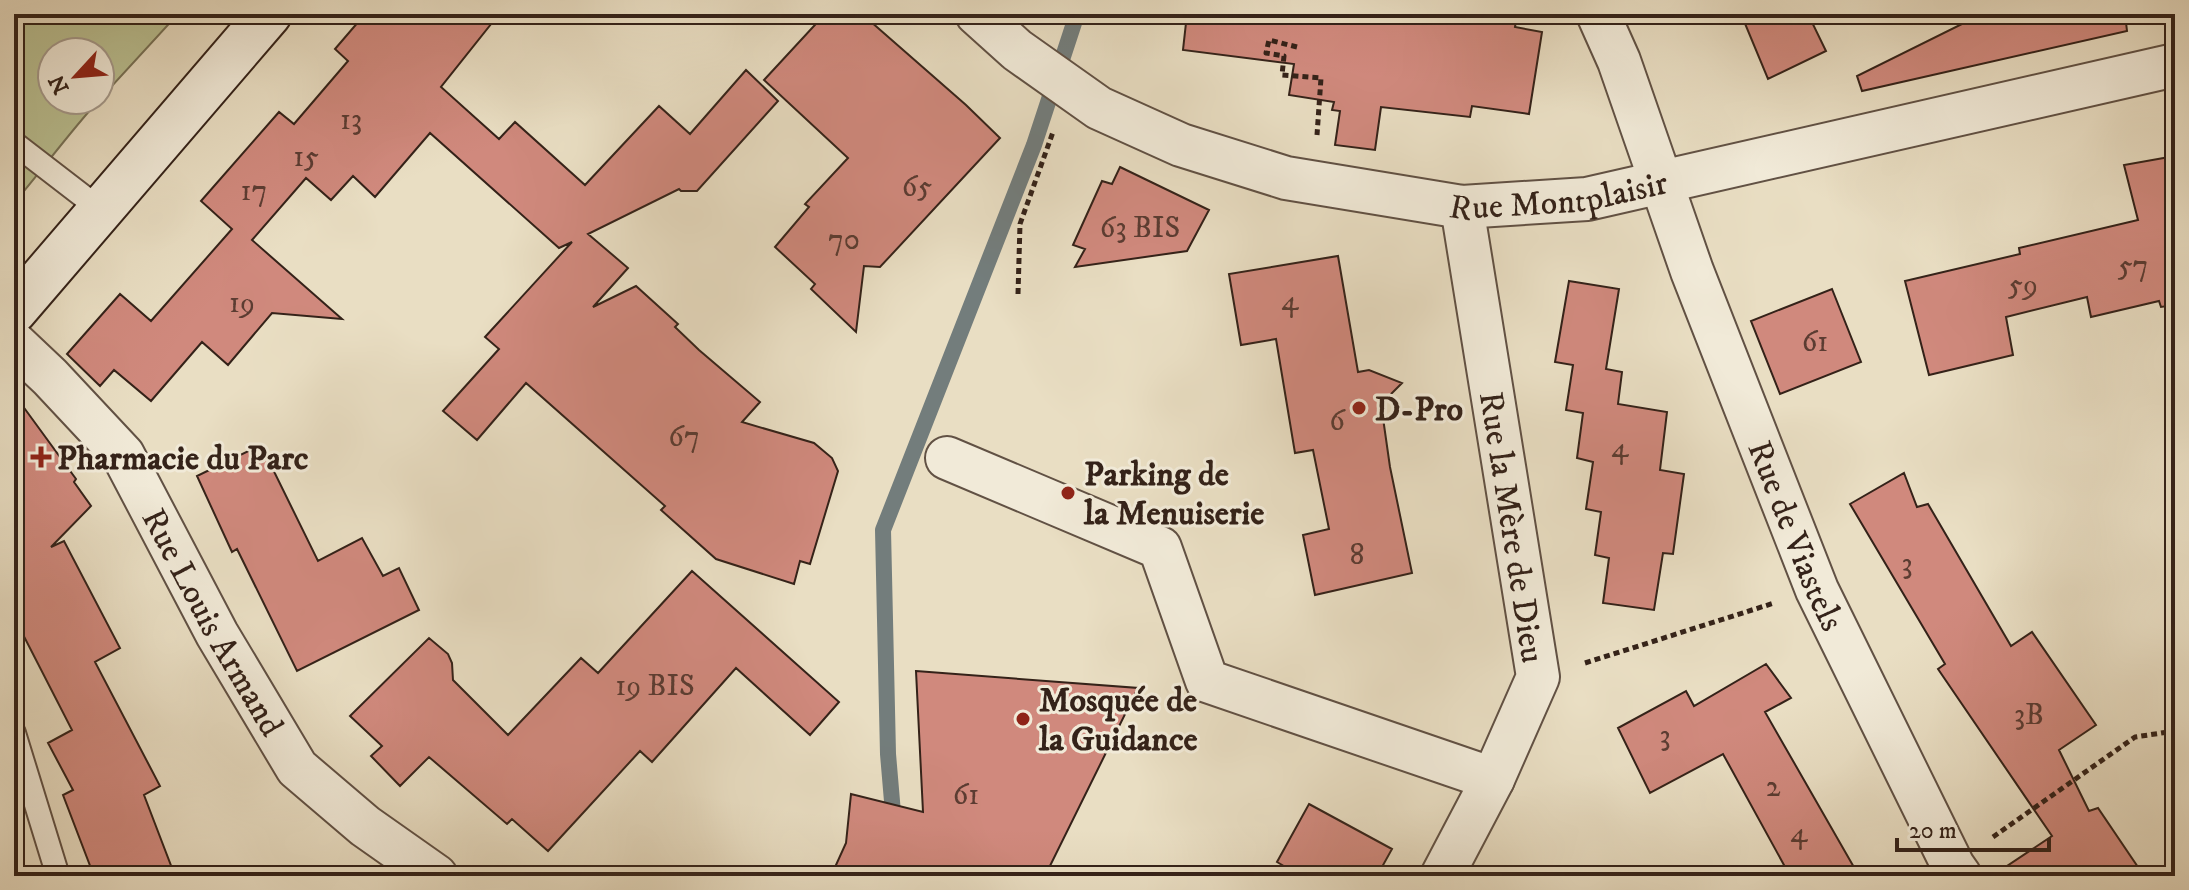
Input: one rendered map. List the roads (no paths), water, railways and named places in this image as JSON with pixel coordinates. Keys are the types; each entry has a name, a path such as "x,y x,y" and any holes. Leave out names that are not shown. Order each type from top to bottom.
{"main road":[{"path":"14,311 269,14"}],"street":[{"name":"Rue Montplaisir","path":"977,14 1017,50 1084,97 1181,145 1286,178 1462,207 1587,199 2175,65"},
{"name":"Rue de Viastels","path":"1598,14 1619,61 1692,271 1817,590 1956,871"},
{"name":"Rue la Mère de Dieu","path":"1442,876 1493,779 1538,677 1462,207"},
{"name":"Rue Louis Armand","path":"14,343 123,455 217,634 297,768 365,826 436,876"},
{"path":"947,458 1160,548 1207,681 1493,779"}],"lane":[{"path":"14,143 101,210"},
{"path":"14,733 58,876"}],"waterway":[{"path":"889,822 893,813 888,754 883,530 1034,145 1077,14"}],"place":[{"name":"D-Pro","path":"1359,408"},
{"name":"Pharmacie du Parc","path":"41,457"},
{"name":"Parking de la Menuiserie","path":"1068,493"},
{"name":"Mosquée de la Guidance","path":"1023,719"}]}
